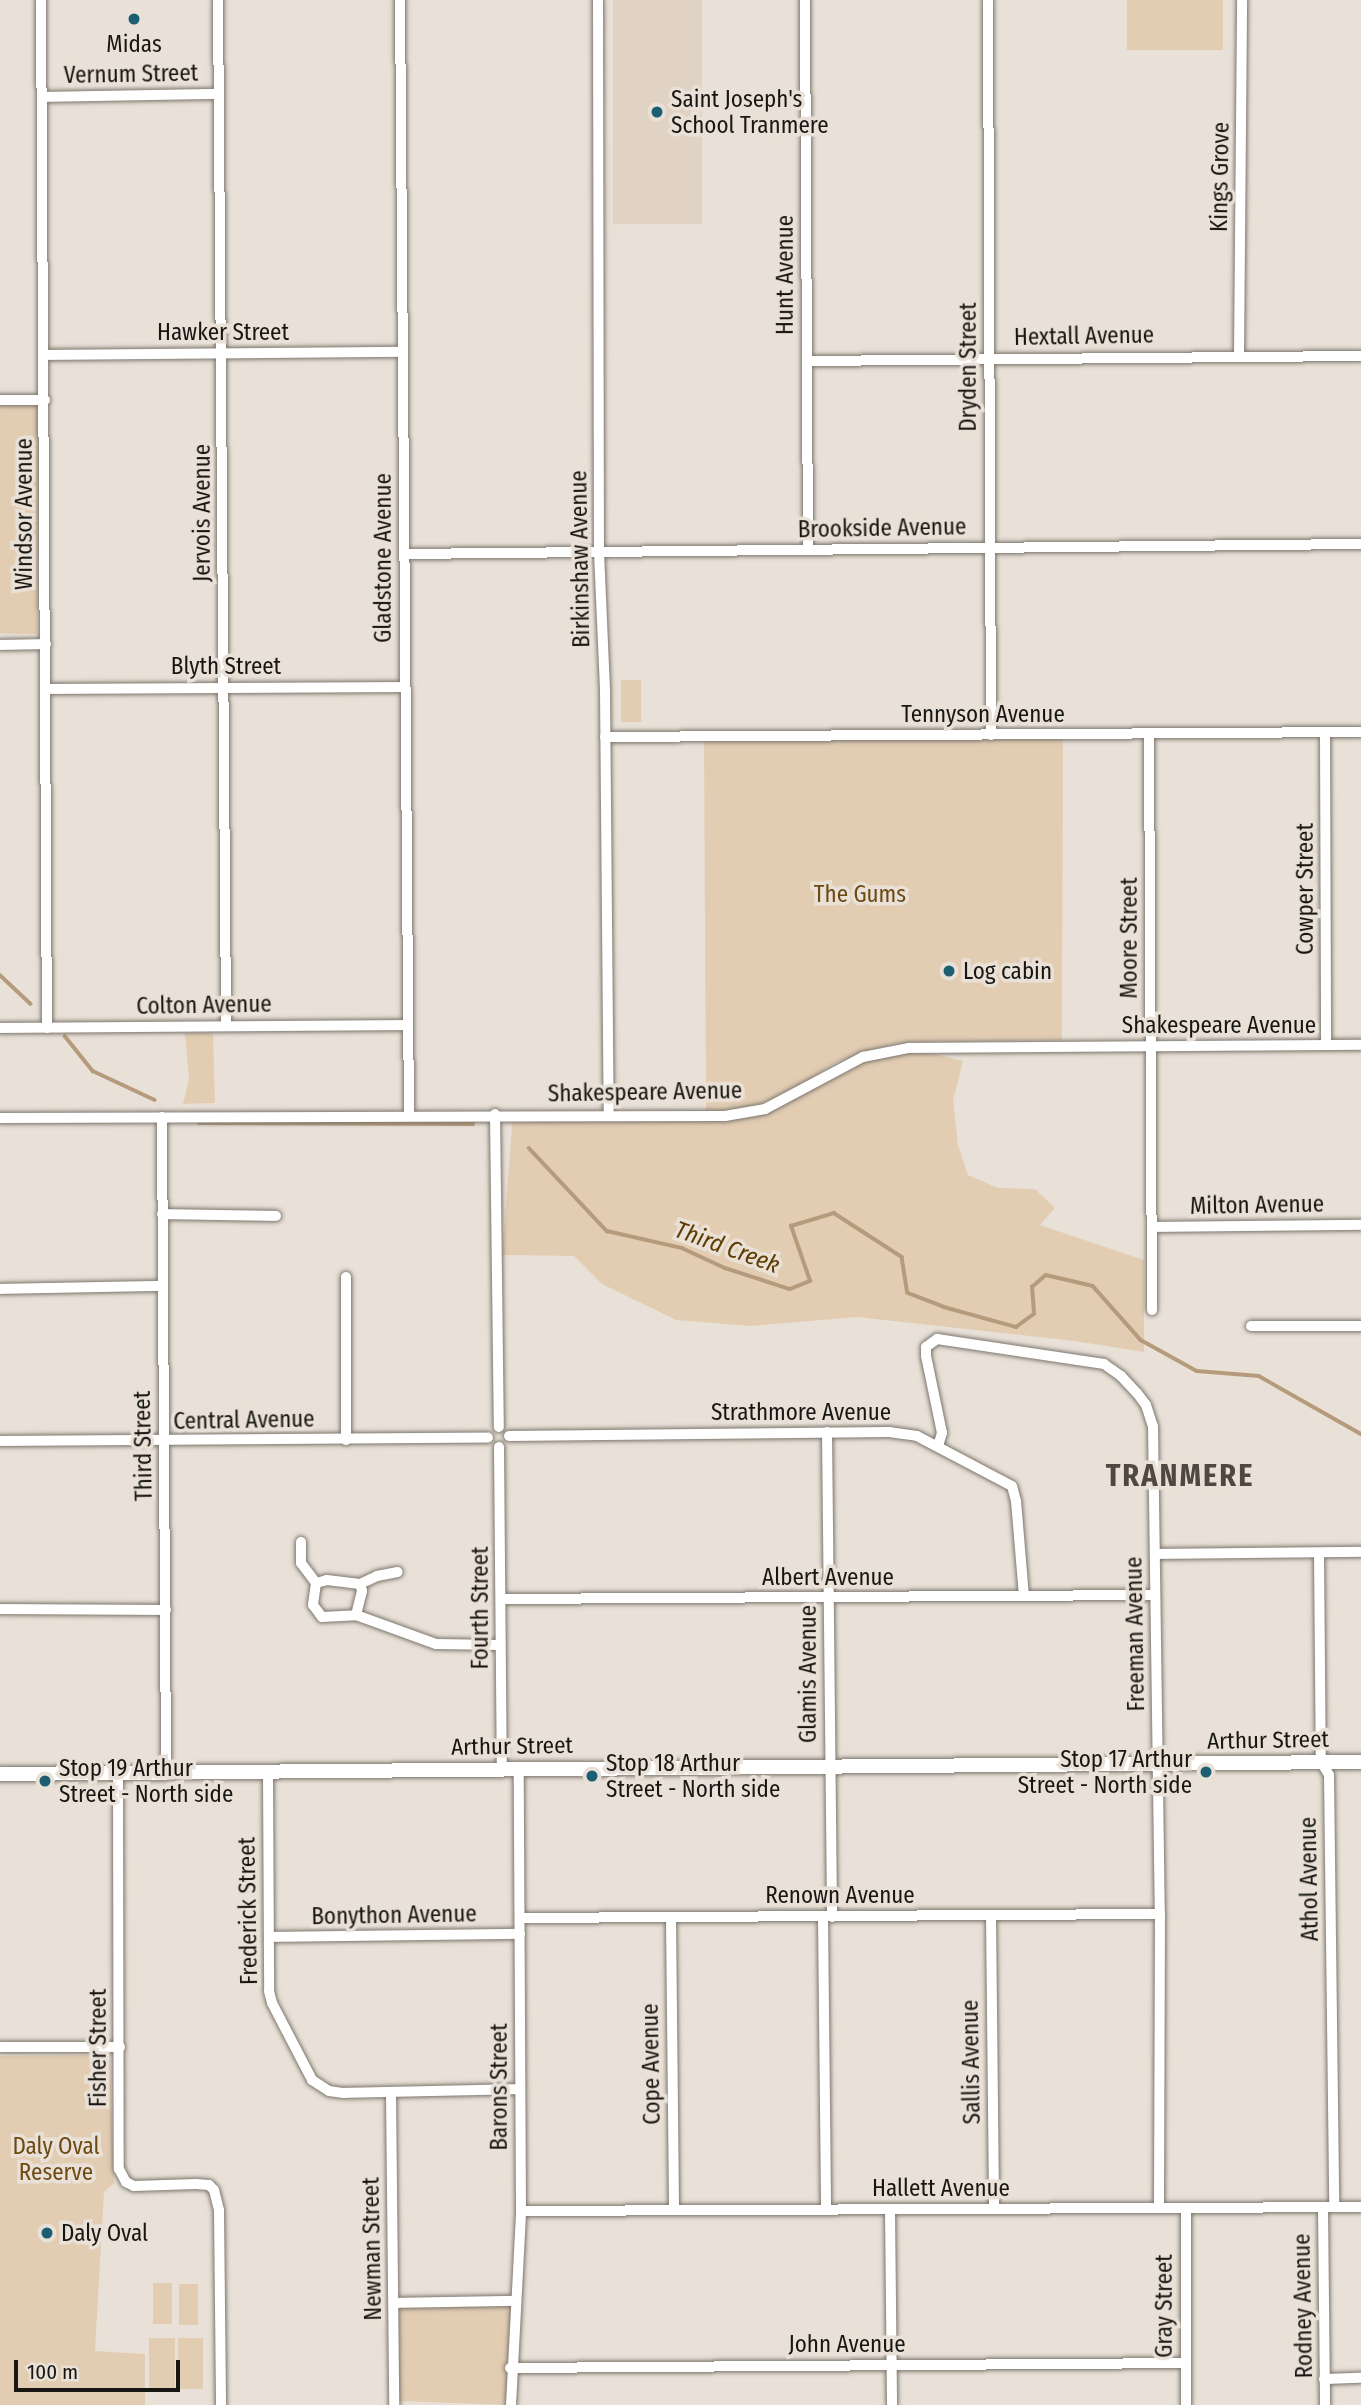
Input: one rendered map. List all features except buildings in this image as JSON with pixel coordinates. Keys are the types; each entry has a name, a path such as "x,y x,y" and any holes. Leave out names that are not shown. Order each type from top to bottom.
{"street":[{"name":"Windsor Avenue","path":"41,0 47,1028"},
{"name":"Jervois Avenue","path":"218,0 226,1026"},
{"name":"Gladstone Avenue","path":"400,0 409,1115"},
{"name":"Birkinshaw Avenue","path":"598,0 599,552 605,737 609,1116"},
{"name":"Hunt Avenue","path":"805,0 808,550"},
{"name":"Dryden Street","path":"988,0 991,735"},
{"name":"Kings Grove","path":"1239,355 1242,0"},
{"name":"Vernum Street","path":"43,97 219,94"},
{"name":"Hawker Street","path":"44,355 403,352"},
{"name":"Hextall Avenue","path":"807,361 1239,355 1361,356"},
{"path":"0,400 45,400"},
{"name":"Brookside Avenue","path":"404,554 1361,544"},
{"path":"0,645 46,644"},
{"name":"Blyth Street","path":"46,689 405,687"},
{"name":"Cowper Street","path":"1325,732 1326,1045"},
{"name":"Tennyson Avenue","path":"605,737 1361,732"},
{"name":"Moore Street","path":"1149,734 1152,1310"},
{"name":"Colton Avenue","path":"0,1028 408,1025"},
{"name":"Shakespeare Avenue","path":"0,1118 495,1114 725,1116 749,1113 790,1097 846,1064 902,1049 1361,1045"},
{"path":"495,1114 499,1427 509,1436 506,1445 499,1447 491,1444 488,1438 492,1429 499,1427"},
{"name":"Third Street","path":"162,1118 166,1773"},
{"path":"162,1214 276,1216"},
{"name":"Milton Avenue","path":"1153,1227 1361,1225"},
{"path":"346,1277 346,1440"},
{"path":"0,1289 162,1286"},
{"path":"1251,1325 1361,1326"},
{"name":"Freeman Avenue","path":"938,1446 942,1433 926,1356 926,1347 937,1339 1104,1364 1121,1376 1137,1393 1146,1405 1153,1426 1160,1914 1159,2208"},
{"name":"Glamis Avenue","path":"826,2209 829,1765 827,1432"},
{"name":"Strathmore Avenue","path":"509,1436 905,1432 1006,1481 1014,1489 1024,1596"},
{"name":"Central Avenue","path":"0,1441 488,1438"},
{"name":"Fourth Street","path":"499,1447 502,1769"},
{"path":"301,1542 301,1563 316,1583"},
{"path":"1155,1554 1361,1552"},
{"name":"Athol Avenue","path":"1320,1553 1321,1762 1329,1775 1328,2207"},
{"path":"316,1583 327,1580 360,1584 377,1576 398,1572"},
{"path":"316,1583 312,1598 317,1615 326,1618 356,1615 436,1644 500,1645"},
{"path":"356,1615 362,1591 360,1584"},
{"name":"Albert Avenue","path":"501,1599 1155,1595"},
{"path":"0,1609 166,1610"},
{"name":"Arthur Street","path":"0,1774 1361,1762"},
{"name":"Barons Street","path":"511,2405 510,2368 521,2211 519,1769"},
{"name":"Frederick Street","path":"268,1772 272,2003 312,2080 329,2091 391,2093 520,2089"},
{"name":"Fisher Street","path":"118,1774 121,2176 134,2186 209,2185 218,2199 221,2405"},
{"name":"Renown Avenue","path":"520,1918 1160,1914"},
{"name":"Sallis Avenue","path":"991,1915 993,2208"},
{"name":"Cope Avenue","path":"671,1918 674,2210"},
{"name":"Bonython Avenue","path":"269,1937 520,1934"},
{"path":"0,2047 120,2047"},
{"name":"Newman Street","path":"391,2093 394,2405"},
{"name":"Rodney Avenue","path":"1325,2405 1328,2207"},
{"name":"Hallett Avenue","path":"521,2211 1361,2207"},
{"name":"Gray Street","path":"1185,2208 1185,2405"},
{"path":"890,2209 892,2405"},
{"path":"394,2304 514,2301"},
{"name":"John Avenue","path":"510,2368 1185,2363"},
{"path":"1324,2379 1361,2378"}],"shaded area":[{"name":"Saint Joseph's School Tranmere","path":"613,0 702,0 702,224 613,224"}],"green space":[{"path":"1127,0 1223,0 1223,50 1127,50"},
{"path":"0,404 41,405 37,634 0,633"},
{"path":"621,680 641,680 641,722 621,722"},
{"name":"The Gums","path":"1063,738 1062,1040 911,1042 889,1045 836,1062 796,1088 756,1106 706,1112 704,741"},
{"path":"185,1033 213,1033 215,1103 183,1104 189,1079"},
{"path":"909,1048 963,1061 953,1100 958,1145 968,1175 998,1188 1035,1189 1055,1208 1040,1225 1144,1260 1144,1352 1074,1341 857,1317 751,1326 676,1320 602,1284 574,1256 502,1255 513,1115 749,1113 843,1066"},
{"name":"Daly Oval Reserve","path":"110,2055 114,2183 104,2192 95,2351 145,2354 145,2405 0,2405 0,2056"},
{"path":"153,2283 172,2283 172,2324 153,2324"},
{"path":"179,2284 198,2284 198,2325 179,2325"},
{"path":"394,2297 514,2301 510,2405 390,2401"},
{"path":"149,2338 175,2338 175,2389 149,2389"},
{"path":"178,2338 203,2338 203,2389 178,2389"}],"waterway":[{"name":"Third Creek","path":"0,975 31,1004"},
{"name":"Third Creek","path":"65,1036 93,1071 155,1100"},
{"name":"Third Creek","path":"199,1123 473,1124"},
{"name":"Third Creek","path":"529,1148 607,1231 682,1248 725,1268 790,1289 810,1281 791,1226 834,1213 902,1257 908,1293 944,1307 1016,1327 1034,1314 1032,1287 1046,1275 1093,1286 1141,1340 1197,1371 1259,1376 1361,1434"}],"place":[{"name":"Midas","path":"134,19"},
{"name":"Saint Joseph's School Tranmere","path":"657,112"},
{"name":"Log cabin","path":"949,971"},
{"name":"Stop 17 Arthur Street - North side","path":"1206,1772"},
{"name":"Stop 18 Arthur Street - North side","path":"592,1776"},
{"name":"Stop 19 Arthur Street - North side","path":"45,1781"},
{"name":"Daly Oval","path":"47,2233"}],"district":[{"name":"TRANMERE","path":"1180,1476"}]}
